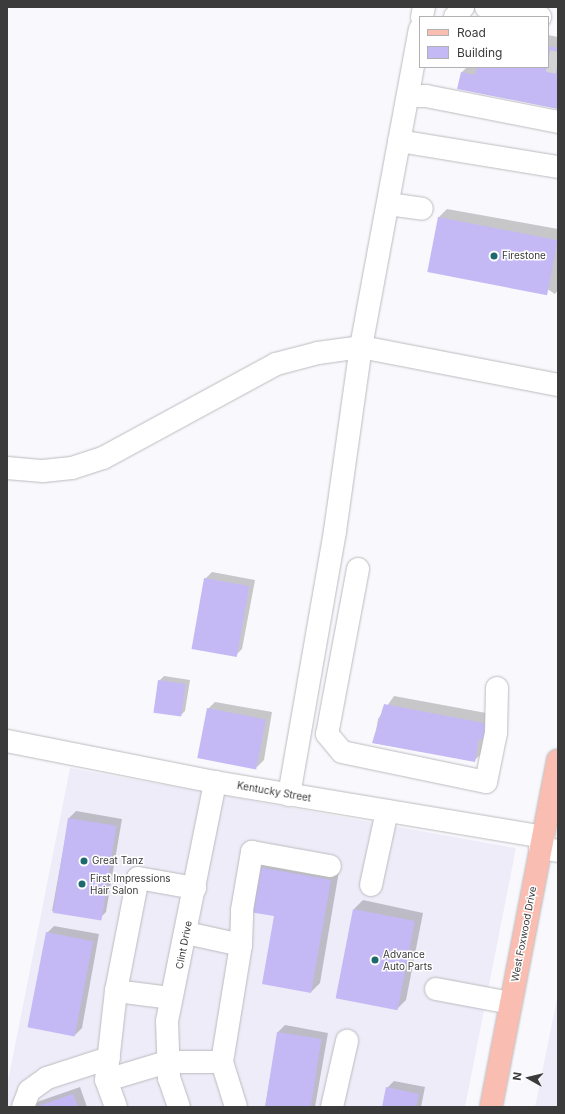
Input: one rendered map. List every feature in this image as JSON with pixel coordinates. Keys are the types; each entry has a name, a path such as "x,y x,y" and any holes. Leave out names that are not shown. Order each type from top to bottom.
{"main road":[{"name":"West Foxwood Drive","path":"491,1107 511,1004 547,845 558,760"}],"street":[{"path":"456,16 463,7"},
{"path":"486,7 535,16"},
{"path":"289,794 335,531 361,347 419,35"},
{"path":"408,96 426,96 558,122"},
{"path":"400,141 558,167"},
{"path":"388,204 422,209"},
{"path":"7,468 43,471 72,468 103,458 276,364 361,347 558,385"},
{"path":"358,569 326,734 342,752 486,782 496,734 497,688"},
{"name":"Kentucky Street","path":"7,741 215,782 387,811 547,845"},
{"name":"Clint Drive","path":"179,1107 167,1062 167,1021 186,933 215,782"},
{"path":"371,885 387,811"},
{"path":"236,1107 222,1062 241,945 242,910 252,852 330,866"},
{"path":"116,1107 107,1080 109,1058 116,991 138,878 195,888"},
{"path":"186,933 241,945"},
{"path":"436,989 511,1004"},
{"path":"116,991 171,998"},
{"path":"333,1104 347,1041"},
{"path":"23,1107 29,1091 47,1078 109,1058"},
{"path":"107,1080 167,1062 222,1062"}],"shaded area":[{"path":"70,768 516,848 465,1107 7,1107 7,1086"},
{"path":"558,994 558,1107 535,1107"}],"building":[{"path":"549,46 558,48 558,109 457,89 461,72 475,75 477,68 549,68"},
{"name":"Firestone","path":"438,217 558,240 547,295 427,272"},
{"path":"204,578 249,586 237,657 191,649"},
{"path":"158,680 186,684 181,717 153,713"},
{"path":"384,704 489,724 486,740 479,739 475,762 372,743"},
{"path":"207,708 266,719 256,770 197,758"},
{"path":"68,818 116,826 101,920 53,913"},
{"path":"258,867 331,880 311,993 262,984 274,916 250,912"},
{"name":"Advance Auto Parts","path":"353,909 415,921 397,1010 336,998"},
{"path":"46,932 93,941 75,1036 27,1027"},
{"path":"277,1032 321,1039 311,1107 265,1107"},
{"path":"386,1087 419,1094 416,1107 382,1107"},
{"path":"73,1094 78,1107 35,1107"}],"tunnel":[{"path":"549,61 558,63"}],"place":[{"name":"Firestone","path":"494,256"},
{"name":"Great Tanz","path":"84,861"},
{"name":"First Impressions Hair Salon","path":"82,884"},
{"name":"Advance Auto Parts","path":"375,960"}]}
